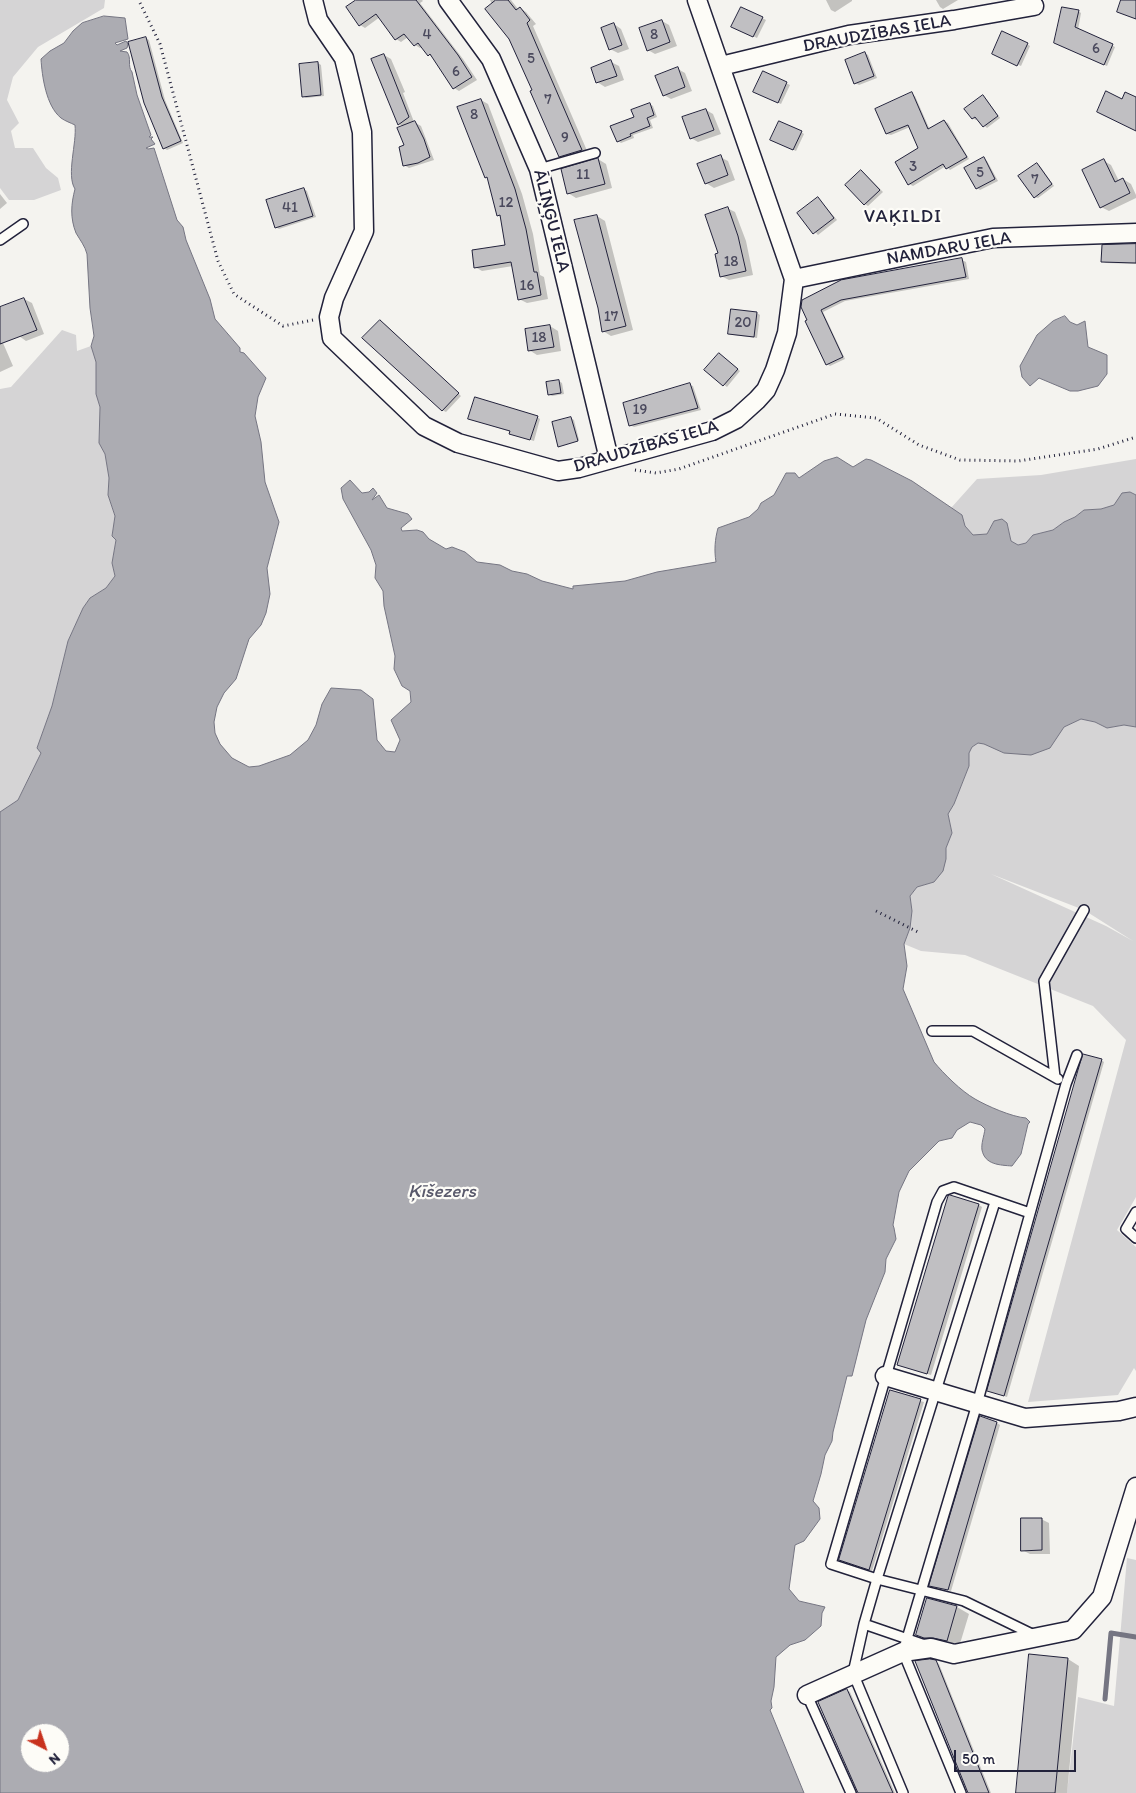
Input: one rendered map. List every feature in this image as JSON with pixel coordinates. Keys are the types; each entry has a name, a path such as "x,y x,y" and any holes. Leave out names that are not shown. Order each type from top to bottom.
{"street":[{"path":"314,0 318,20 344,58 362,132 364,231 334,298 329,317"},
{"name":"ĀLIŅĢU IELA","path":"448,0 491,58 539,169 614,458"},
{"name":"DRAUDZĪBAS IELA","path":"329,317 332,338 424,426 458,443 558,471 579,468 712,431 736,419 758,400 766,390 775,370 787,333 794,279 697,0"},
{"name":"DRAUDZĪBAS IELA","path":"721,66 849,35 1034,6"},
{"name":"NAMDARU IELA","path":"794,279 993,238 1136,233"},
{"path":"885,1376 1024,1418 1119,1411 1136,1407"},
{"path":"807,1695 905,1645 931,1648 954,1654 1073,1630 1102,1597 1136,1487"}],"lane":[{"path":"539,169 595,153"},
{"path":"0,240 23,224"},
{"path":"1055,1077 1044,981 1084,910"},
{"path":"932,1031 973,1031 1066,1084"},
{"path":"961,1793 905,1645 977,1404 1066,1084 1077,1055"},
{"path":"1030,1214 954,1187 943,1191 937,1202 885,1376 832,1564 877,1579 964,1601 1038,1637"},
{"path":"903,1793 853,1673 877,1579 995,1202"},
{"path":"1136,1212 1126,1229 1136,1238"},
{"path":"864,1624 905,1645"},
{"path":"807,1695 851,1793"}],"path":[{"path":"140,3 160,44 218,261 234,294 283,326 329,317"},
{"path":"614,458 635,470 656,473 671,470 835,414 876,418 919,445 960,460 1018,461 1098,449 1136,436"},
{"path":"876,911 918,932"}],"shaded area":[{"path":"0,0 105,0 104,8 38,47 13,77 7,100 19,123 11,131 15,148 33,148 46,168 58,178 61,190 34,200 9,200 0,188"},
{"path":"62,330 76,335 77,351 91,346 96,361 96,393 100,407 99,443 105,454 109,478 108,495 115,517 112,535 116,540 112,563 115,576 106,588 90,598 83,608 68,641 52,706 37,748 41,752 18,800 0,812 0,389 11,387"},
{"path":"1136,459 1136,495 1130,492 1114,505 1101,509 1084,510 1053,530 1033,535 1026,543 1018,545 1011,541 1007,523 994,521 987,534 973,536 951,508 977,479 1041,475"},
{"path":"1081,719 1095,722 1107,728 1124,725 1136,727 1136,1197 1117,1230 1136,1247 1136,1371 1134,1368 1118,1395 1028,1402 1126,1040 1093,1006 965,955 921,951 904,944 910,928 912,911 910,896 917,887 934,882 946,859 946,848 952,833 948,814 969,766 969,753 972,747 978,743 984,743 1004,753 1050,748 1064,727","holes":["991,874 1084,910 1133,941 1106,926"]},
{"path":"1127,1558 1136,1560 1136,1793 1067,1793 1078,1697 1114,1706"}],"water":[{"name":"Ķīšezers","path":"104,16 125,18 128,39 115,43 117,45 126,41 128,44 127,48 120,51 127,52 128,54 137,95 151,135 149,137 153,137 151,139 155,144 146,148 154,148 177,220 183,227 186,240 210,299 215,319 240,348 240,352 244,353 266,378 258,397 255,416 261,442 265,482 279,522 267,568 270,594 261,625 249,639 236,679 224,693 217,707 214,722 215,733 220,744 232,758 249,767 259,766 290,755 308,740 316,725 322,704 331,688 361,690 373,699 377,740 386,751 395,752 400,740 391,720 411,702 410,691 402,686 394,669 395,656 384,606 383,591 375,578 376,565 371,550 343,499 341,488 350,480 362,493 369,492 373,488 377,493 372,500 379,495 387,508 408,514 412,519 401,528 402,531 417,530 423,532 429,539 446,549 452,547 465,552 477,562 500,565 542,581 573,589 573,586 625,581 657,572 716,562 715,545 718,528 749,517 758,509 761,503 774,495 786,473 795,473 799,478 824,461 837,457 853,467 866,459 871,460 912,481 962,515 965,526 973,535 987,534 994,521 1002,519 1007,523 1011,541 1018,545 1026,543 1033,535 1053,530 1084,510 1101,509 1114,505 1122,493 1130,492 1136,495 1136,727 1124,725 1107,728 1095,722 1081,719 1064,727 1050,748 1031,755 1004,753 978,743 972,747 969,753 969,766 948,814 952,833 946,848 943,871 934,882 917,887 910,896 912,911 910,928 904,944 907,966 903,989 934,1062 964,1092 975,1099 1000,1111 1026,1118 1030,1122 1021,1154 1012,1166 994,1163 986,1159 982,1150 985,1129 981,1125 970,1122 957,1130 952,1138 939,1141 909,1171 899,1192 893,1225 896,1239 886,1259 885,1272 866,1320 852,1376 847,1376 832,1441 825,1455 813,1501 819,1508 820,1519 804,1541 795,1545 789,1589 799,1601 825,1607 822,1613 821,1626 805,1640 790,1645 776,1657 771,1701 772,1708 770,1710 804,1793 0,1793 0,812 18,800 41,753 37,748 52,706 68,641 83,608 90,598 106,588 115,576 112,563 116,540 112,536 115,516 108,495 109,478 105,454 99,443 100,407 96,394 96,362 91,346 94,336 90,308 87,254 76,233 72,216 75,189 71,176 75,125 61,118 48,99 41,59 64,43 82,23"},
{"path":"1065,316 1070,322 1077,325 1085,321 1088,347 1107,355 1107,374 1098,386 1078,391 1070,391 1039,378 1030,386 1022,377 1020,366 1037,335 1053,321"}],"building":[{"path":"356,0 416,0 458,55 472,77 453,89 430,54 428,56 418,43 414,46 404,34 395,40 376,14 359,26 346,7"},
{"path":"496,0 508,0 516,10 520,7 530,20 527,23 582,150 559,157 509,39 485,9"},
{"path":"1121,0 1136,0 1136,19 1117,12"},
{"path":"741,7 763,17 753,37 731,27"},
{"path":"1062,7 1079,10 1075,27 1113,44 1104,65 1054,43"},
{"path":"662,20 670,42 647,51 639,28"},
{"path":"614,23 622,45 609,50 601,28"},
{"path":"1002,31 1028,43 1017,66 992,54"},
{"path":"146,37 162,97 181,141 163,149 144,103 128,42"},
{"path":"865,52 874,76 854,84 845,60"},
{"path":"384,54 409,117 398,125 371,59"},
{"path":"611,60 617,76 596,83 591,68"},
{"path":"318,62 321,95 302,97 299,64"},
{"path":"678,67 685,87 663,96 655,76"},
{"path":"763,71 787,82 778,103 753,92"},
{"path":"1106,91 1122,99 1125,92 1136,97 1136,131 1097,112"},
{"path":"912,92 928,129 944,120 967,157 946,169 943,164 908,185 895,162 918,148 908,125 886,134 875,109"},
{"path":"983,95 998,116 983,127 975,117 972,119 964,109"},
{"path":"481,99 515,189 526,229 534,272 537,272 541,295 518,300 511,262 474,268 472,250 505,245 500,215 497,216 487,177 485,178 457,107"},
{"path":"650,103 654,115 647,118 650,126 630,134 631,136 617,142 610,126 634,117 631,110"},
{"path":"706,109 714,130 690,139 682,117"},
{"path":"415,121 430,157 418,163 403,166 399,147 404,145 397,128"},
{"path":"779,121 802,131 793,150 770,140"},
{"path":"721,155 728,175 705,184 697,164"},
{"path":"984,157 995,179 976,189 964,168"},
{"path":"598,158 605,184 567,194 561,169"},
{"path":"1104,159 1115,182 1123,178 1130,193 1100,208 1082,170"},
{"path":"1037,163 1052,184 1034,198 1018,176"},
{"path":"861,170 880,190 864,205 845,185"},
{"path":"304,188 313,216 275,228 266,200"},
{"path":"818,197 834,218 813,234 797,213"},
{"path":"728,207 738,236 746,271 720,277 715,254 718,253 705,215"},
{"path":"597,215 626,326 602,332 598,308 574,220"},
{"path":"1136,244 1136,263 1101,262 1102,245"},
{"path":"962,258 966,277 841,300 821,310 843,357 826,365 805,321 807,320 801,307 802,300 841,280"},
{"path":"24,298 37,330 0,344 0,307"},
{"path":"731,309 757,312 754,337 728,334"},
{"path":"380,320 459,393 442,411 362,338"},
{"path":"550,325 554,347 528,351 525,329"},
{"path":"719,353 738,369 723,386 704,370"},
{"path":"559,380 561,393 548,395 546,382"},
{"path":"690,383 698,408 629,426 623,403"},
{"path":"475,397 538,416 530,440 509,434 510,431 468,419"},
{"path":"571,417 578,441 558,447 552,422"},
{"path":"1083,1054 1102,1059 1004,1396 987,1391"},
{"path":"948,1196 979,1204 927,1374 897,1365"},
{"path":"890,1390 921,1399 869,1570 839,1560"},
{"path":"980,1416 997,1422 948,1590 929,1586"},
{"path":"1021,1518 1042,1518 1042,1550 1021,1551"},
{"path":"927,1598 957,1606 947,1641 916,1635"},
{"path":"1029,1654 1068,1658 1055,1793 1016,1793"},
{"path":"936,1660 989,1793 968,1793 915,1661"},
{"path":"847,1689 893,1793 858,1793 818,1702"}],"waterway":[{"path":"1105,1699 1111,1633 1136,1637"}],"district":[{"name":"VAĶILDI","path":"903,217"}]}
